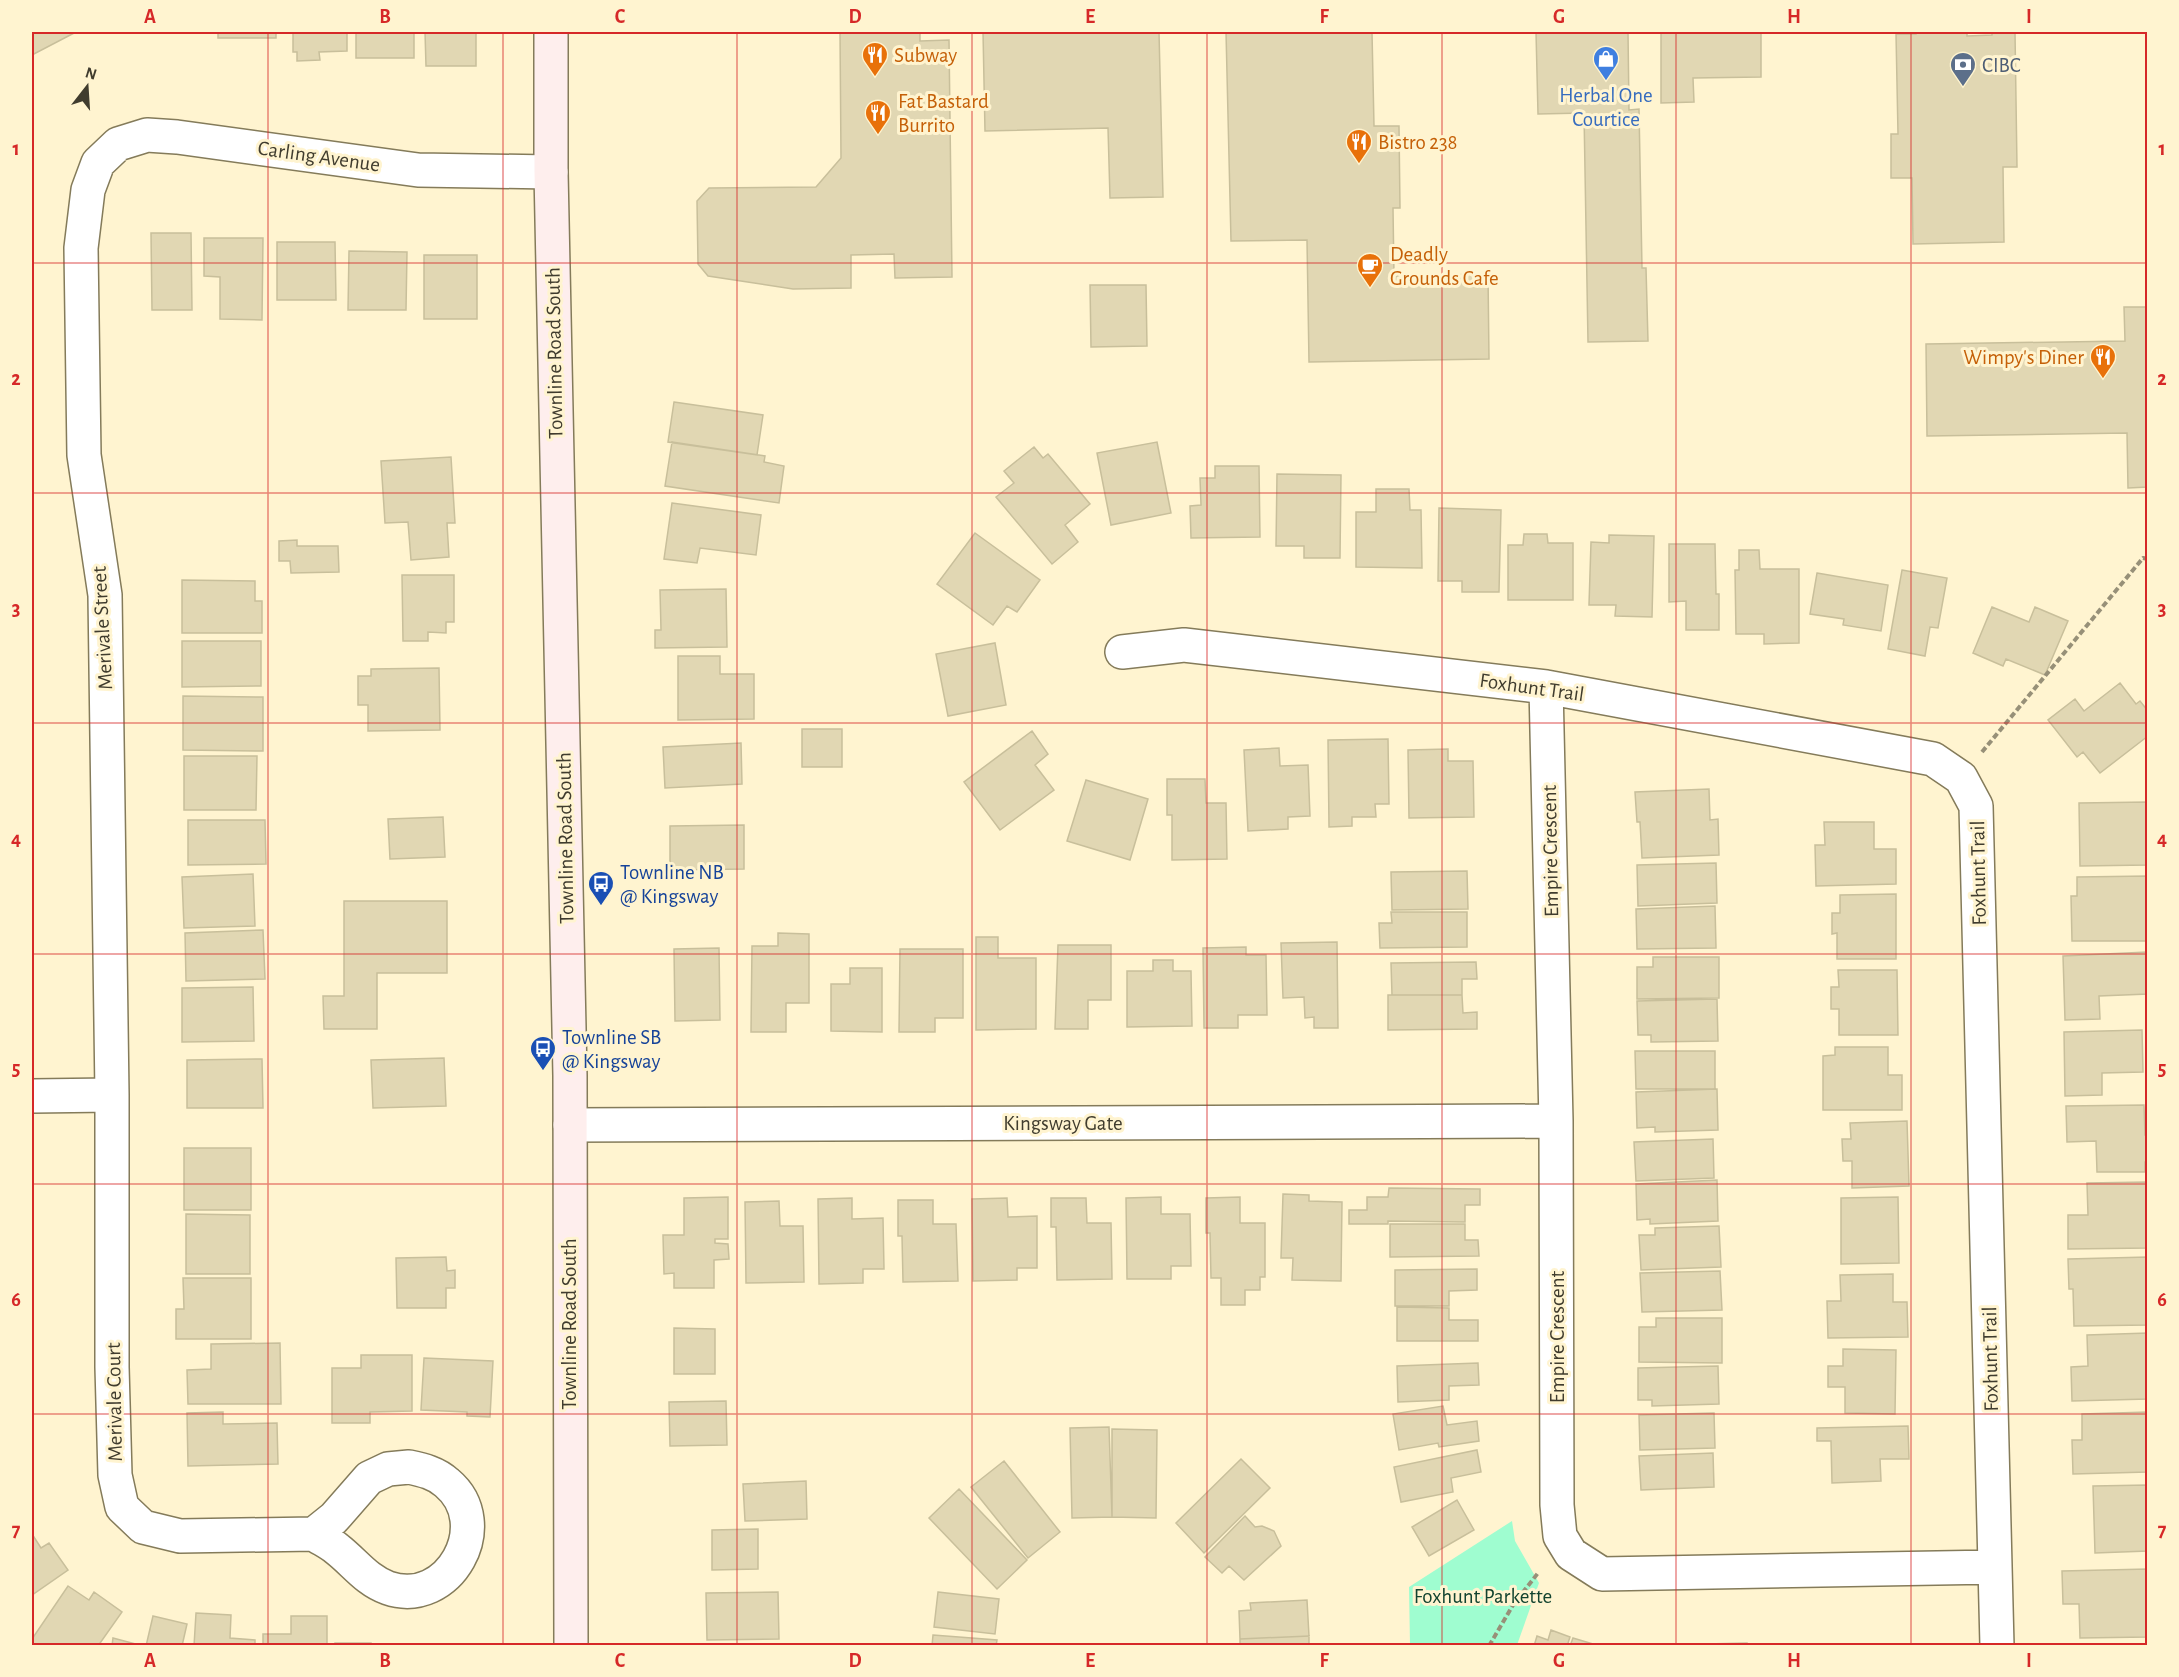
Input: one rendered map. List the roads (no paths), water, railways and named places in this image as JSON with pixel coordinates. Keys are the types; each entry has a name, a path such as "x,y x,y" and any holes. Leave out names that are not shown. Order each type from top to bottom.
{"main road":[{"name":"Townline Road South","path":"551,32 551,172 570,1125 571,1646"}],"street":[{"name":"Carling Avenue","path":"98,163 118,144 147,135 177,136 418,170 551,172"},
{"name":"Merivale Street","path":"98,163 88,190 81,248 84,455 105,595 112,1095"},
{"name":"Foxhunt Trail","path":"1122,651 1184,645 1546,687 1933,759 1960,778 1976,806 1997,1646"},
{"name":"Empire Crescent","path":"1546,687 1556,1121 1557,1505 1560,1536 1571,1554 1602,1574 1995,1567"},
{"path":"32,1096 112,1095"},
{"name":"Merivale Court","path":"112,1095 112,1367 115,1475 122,1507 143,1527 180,1536 314,1534"},
{"name":"Kingsway Gate","path":"570,1125 1556,1121"},
{"path":"409,1467 430,1472 448,1483 461,1500 467,1521 466,1542 459,1560 447,1575 430,1586 411,1590 391,1589 373,1582 337,1549 314,1534 334,1518 369,1478 388,1469 409,1467"}],"place":[{"name":"Subway","path":"875,78"},
{"name":"Herbal One Courtice","path":"1606,82"},
{"name":"CIBC","path":"1963,88"},
{"name":"Fat Bastard Burrito","path":"878,136"},
{"name":"Bistro 238","path":"1359,165"},
{"name":"Deadly Grounds Cafe","path":"1370,289"},
{"name":"Wimpy's Diner","path":"2103,380"},
{"name":"Townline NB @ Kingsway","path":"601,907"},
{"name":"Townline SB @ Kingsway","path":"543,1072"}],"park label":[{"name":"Foxhunt Parkette","path":"1483,1596"}]}
